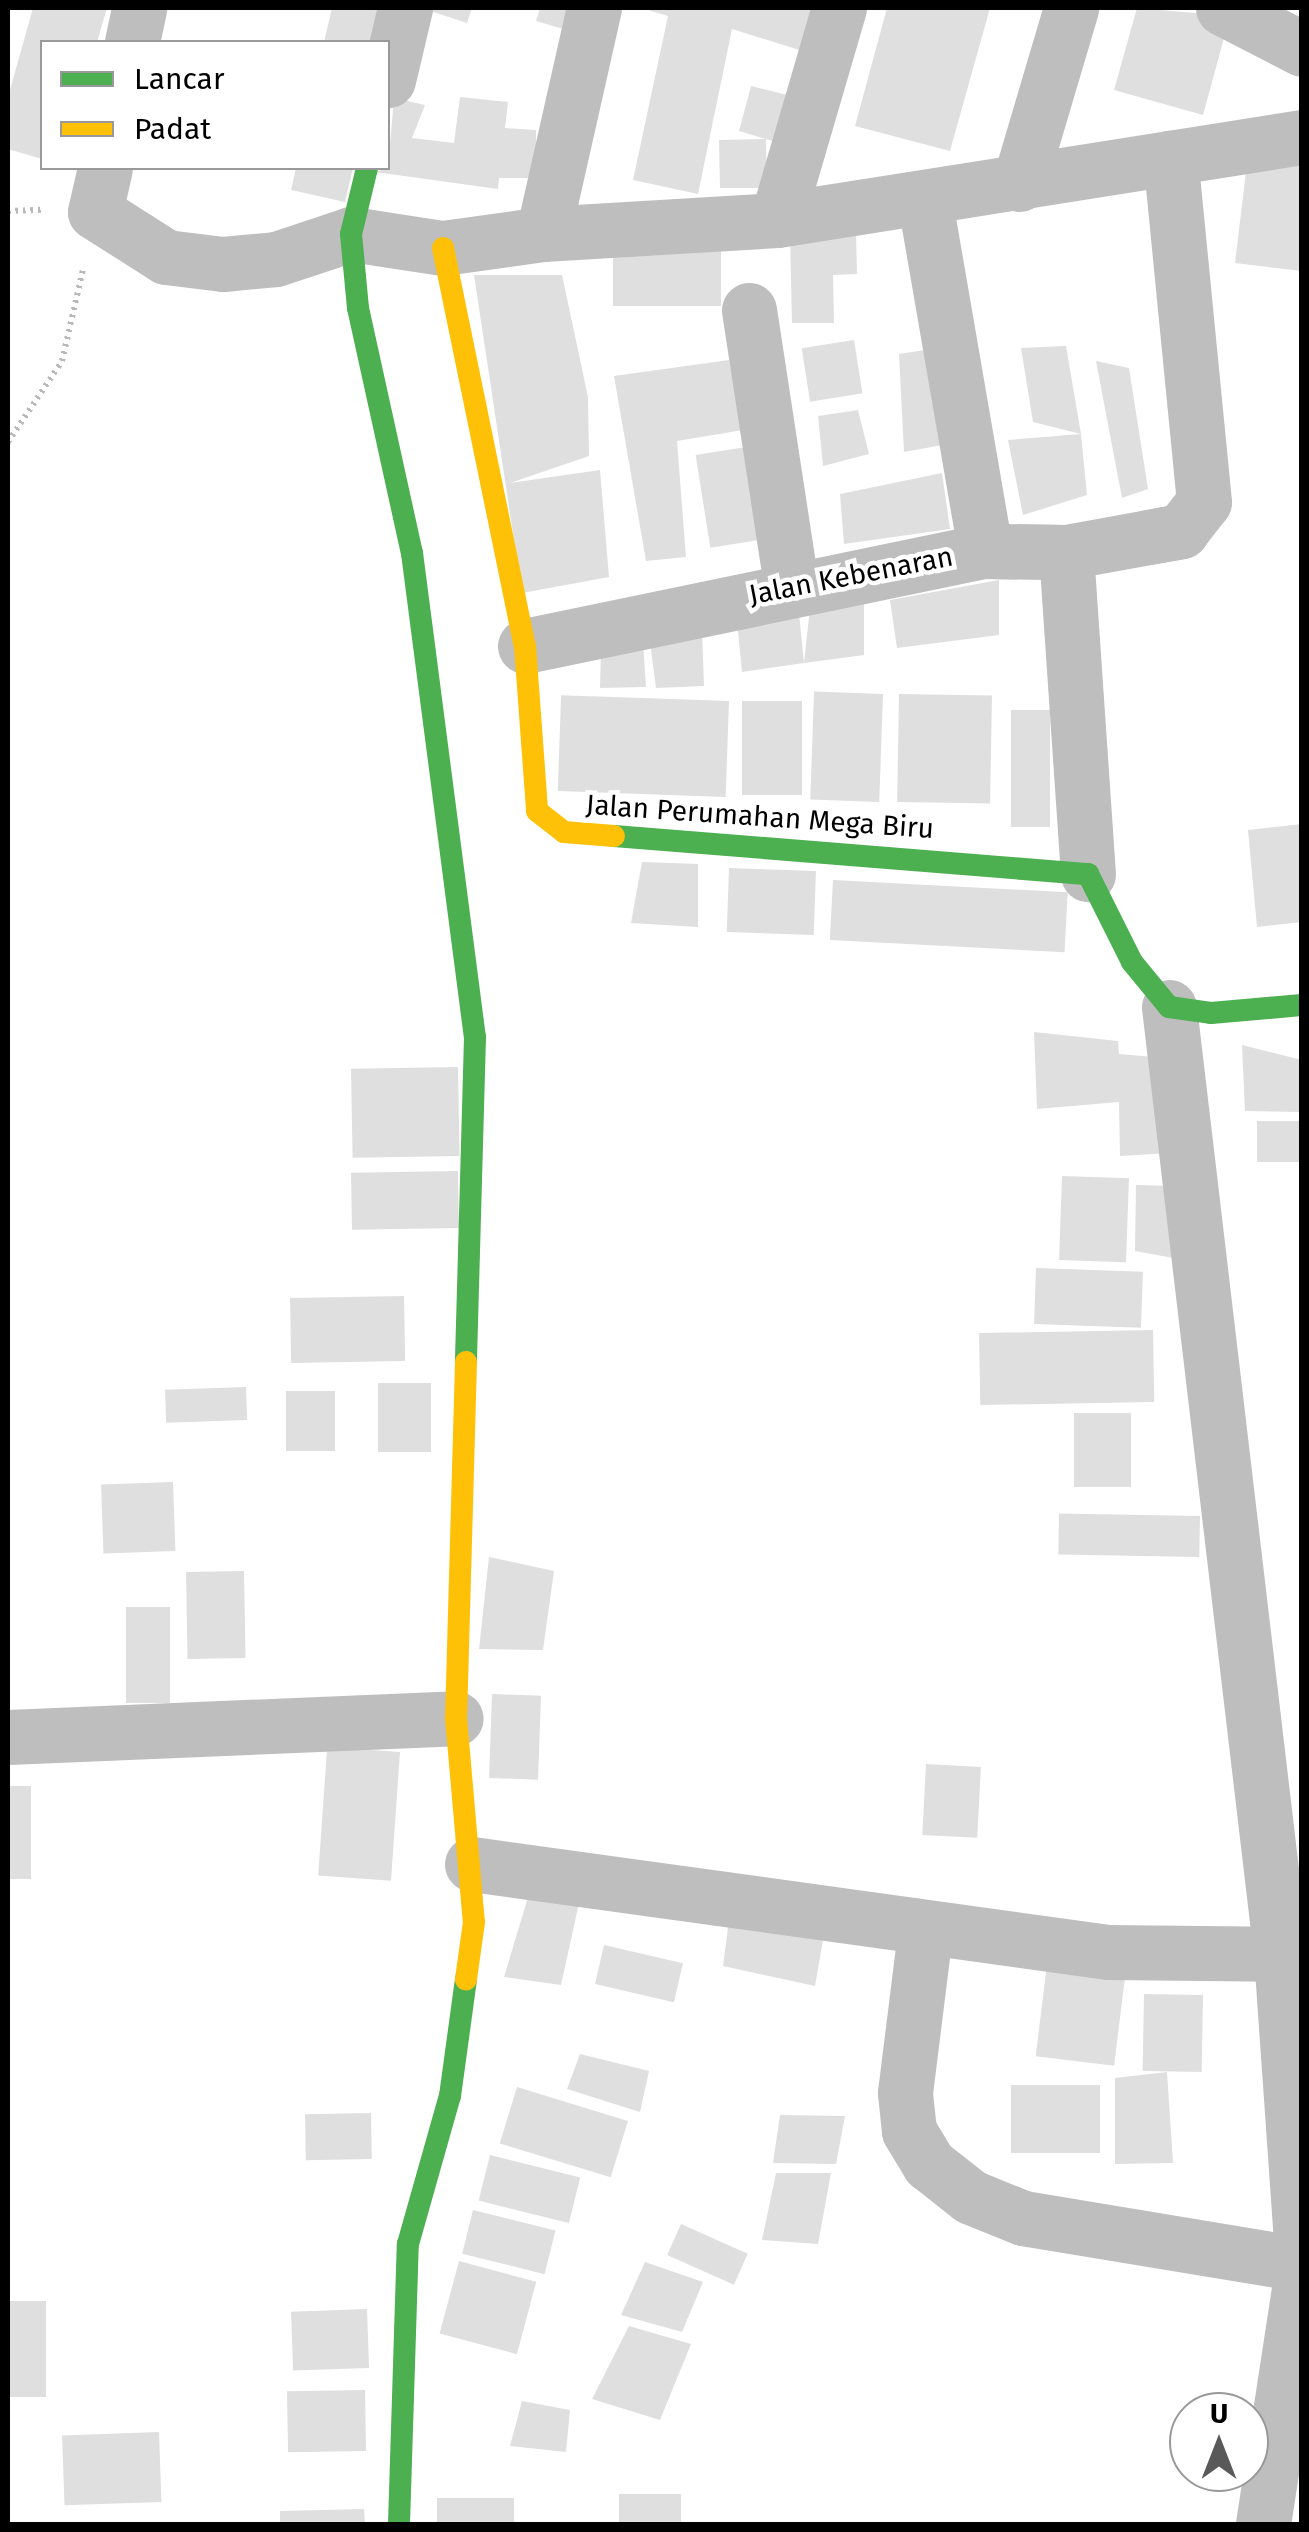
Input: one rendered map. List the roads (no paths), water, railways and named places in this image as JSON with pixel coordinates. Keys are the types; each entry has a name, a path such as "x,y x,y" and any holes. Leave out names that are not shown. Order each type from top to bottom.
{"street":[{"path":"132,40 139,8"},
{"path":"390,72 405,8"},
{"path":"543,234 594,8"},
{"path":"776,220 839,8"},
{"path":"1020,184 1071,8"},
{"path":"1223,8 1302,49"},
{"path":"100,190 166,258 223,264 276,259 351,234 443,248 543,234 776,220 925,202 1302,137"},
{"name":"Jalan Kebenaran","path":"525,646 791,585 985,551 1066,552 1181,531 1204,502 1170,158"},
{"path":"367,170 351,234 358,308 412,554 475,1038 456,1718 472,1864 474,1922 450,2096 408,2244 400,2524"},
{"path":"925,202 985,551"},
{"name":"Jalan Perumahan Mega Biru","path":"443,248 525,646 528,772 536,811 564,832 1088,874"},
{"path":"750,310 791,585"},
{"path":"1066,552 1088,874 1132,962 1169,1006 1291,1954 1302,2256"},
{"path":"1169,1006 1212,1013 1302,1005"},
{"path":"8,1737 456,1718"},
{"path":"472,1864 925,1932 1108,1952 1291,1954"},
{"path":"925,1932 905,2093 909,2131 929,2164 971,2197 1023,2218 1302,2266 1263,2524"}]}
